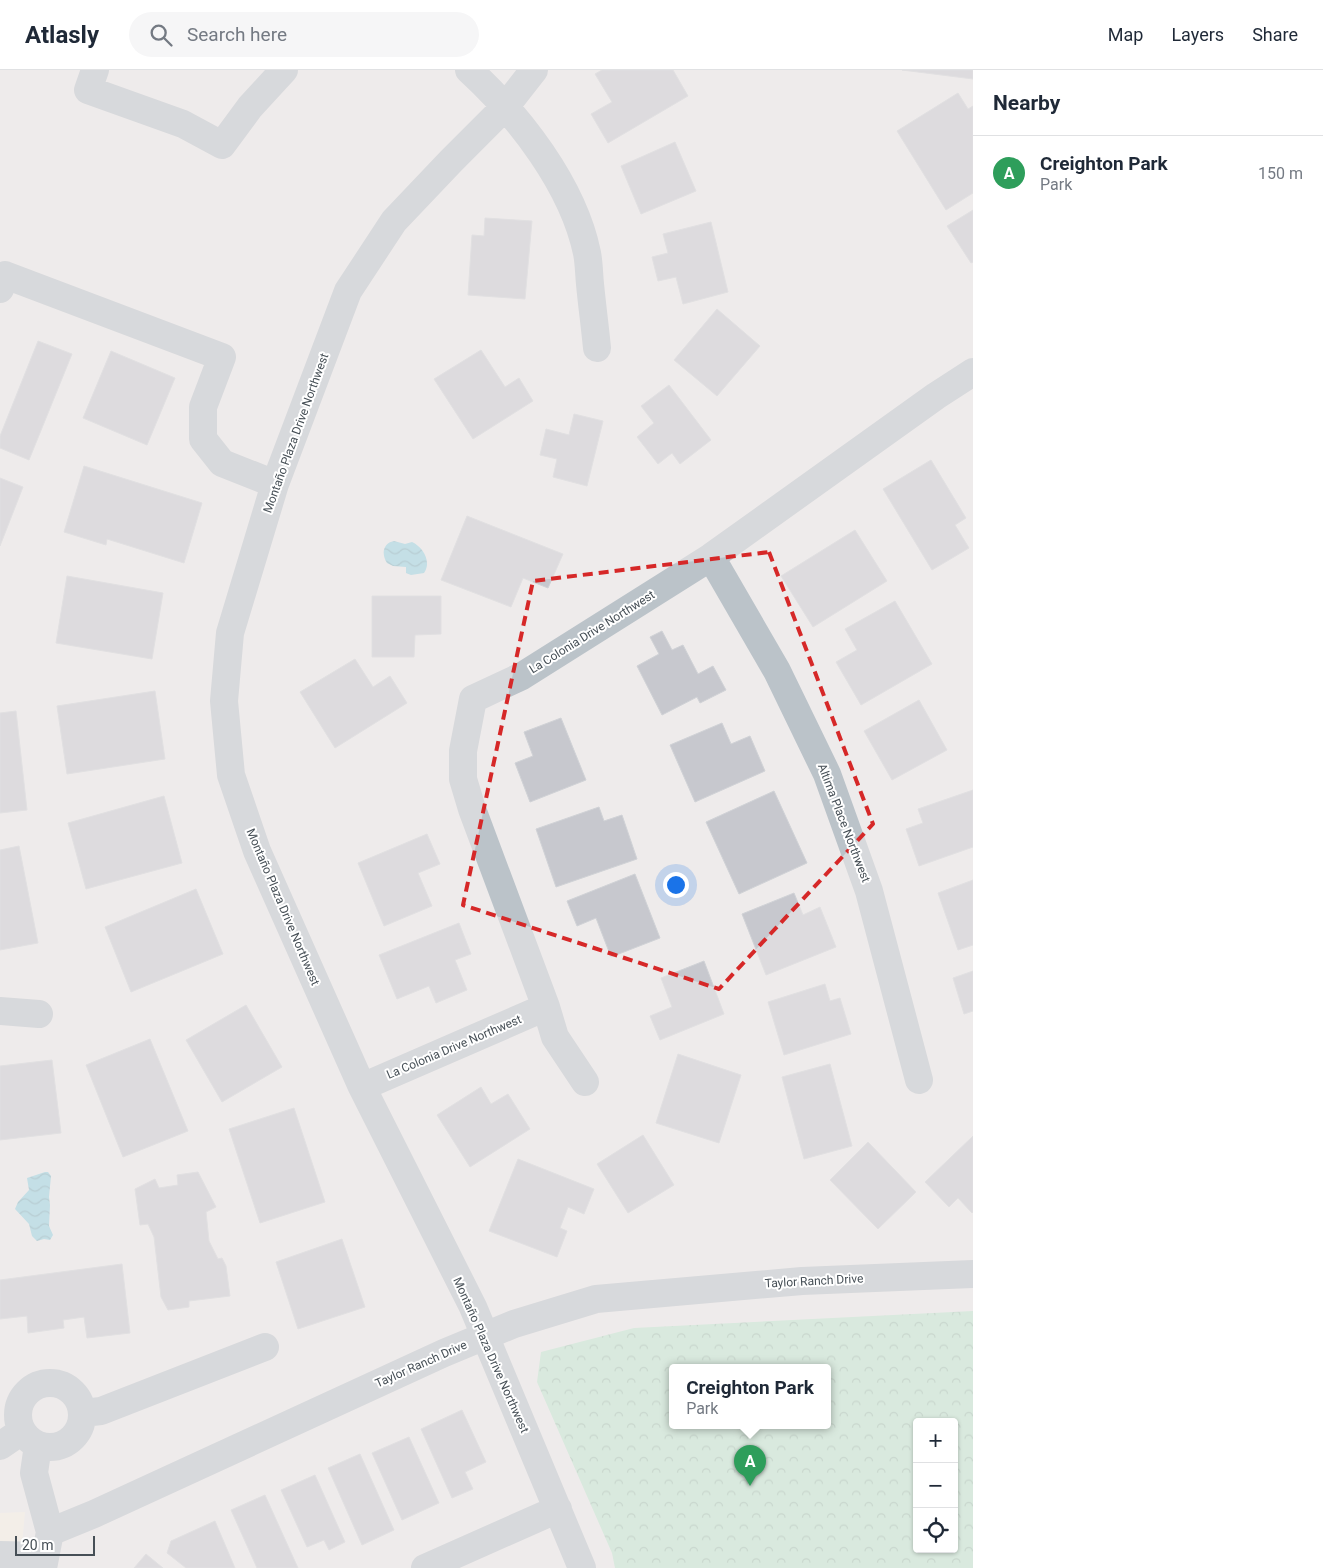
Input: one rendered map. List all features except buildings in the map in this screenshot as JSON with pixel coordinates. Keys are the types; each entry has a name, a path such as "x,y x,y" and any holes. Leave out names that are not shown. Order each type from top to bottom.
{"street":[{"path":"92,80 222,145 250,107 284,70"},
{"path":"469,70 505,107 529,136 553,170 576,217 587,253 597,348"},
{"name":"Montaño Plaza Drive Northwest","path":"534,70 505,107 394,221 348,291 275,484 230,633 224,700 232,775 257,851 362,1086 473,1307 582,1568"},
{"path":"0,289 5,275 222,356 203,407 203,439 222,463 275,484"},
{"name":"La Colonia Drive Northwest","path":"585,1082 555,1038 546,1007 472,809 464,778 463,751 473,699 522,676 711,557 936,396 973,372"},
{"name":"Altima Place Northwest","path":"711,557 777,671 827,774 869,891 919,1080"},
{"name":"La Colonia Drive Northwest","path":"362,1086 546,1007"},
{"path":"0,1011 39,1014"},
{"name":"Taylor Ranch Drive","path":"46,1552 94,1514 444,1353 514,1324 596,1299 802,1280 973,1274"},
{"path":"83,1414 101,1411 265,1347"},
{"path":"0,1446 30,1438 49,1446 60,1445 69,1441 77,1433 81,1424 83,1414 81,1403 68,1387 48,1382 28,1391 22,1400 18,1410 19,1421 30,1438 46,1552 0,1555"},
{"path":"425,1568 558,1509"}],"highlighted area":[{"path":"769,552 873,824 719,989 463,905 533,581"}],"shaded area":[{"path":"25,1512 20,1568 0,1568 0,1513"}],"green space":[{"path":"973,1311 973,1568 615,1568 612,1553 537,1382 541,1352 634,1328"}],"water":[{"path":"394,541 405,544 412,542 420,547 427,560 424,573 411,575 406,573 406,567 393,566 387,563 384,549 387,544"},
{"path":"48,1172 51,1176 49,1226 53,1235 50,1240 37,1241 32,1236 29,1224 15,1209 18,1202 29,1190 27,1178"}],"place":[{"name":"Creighton Park","path":"750,1486"}]}
